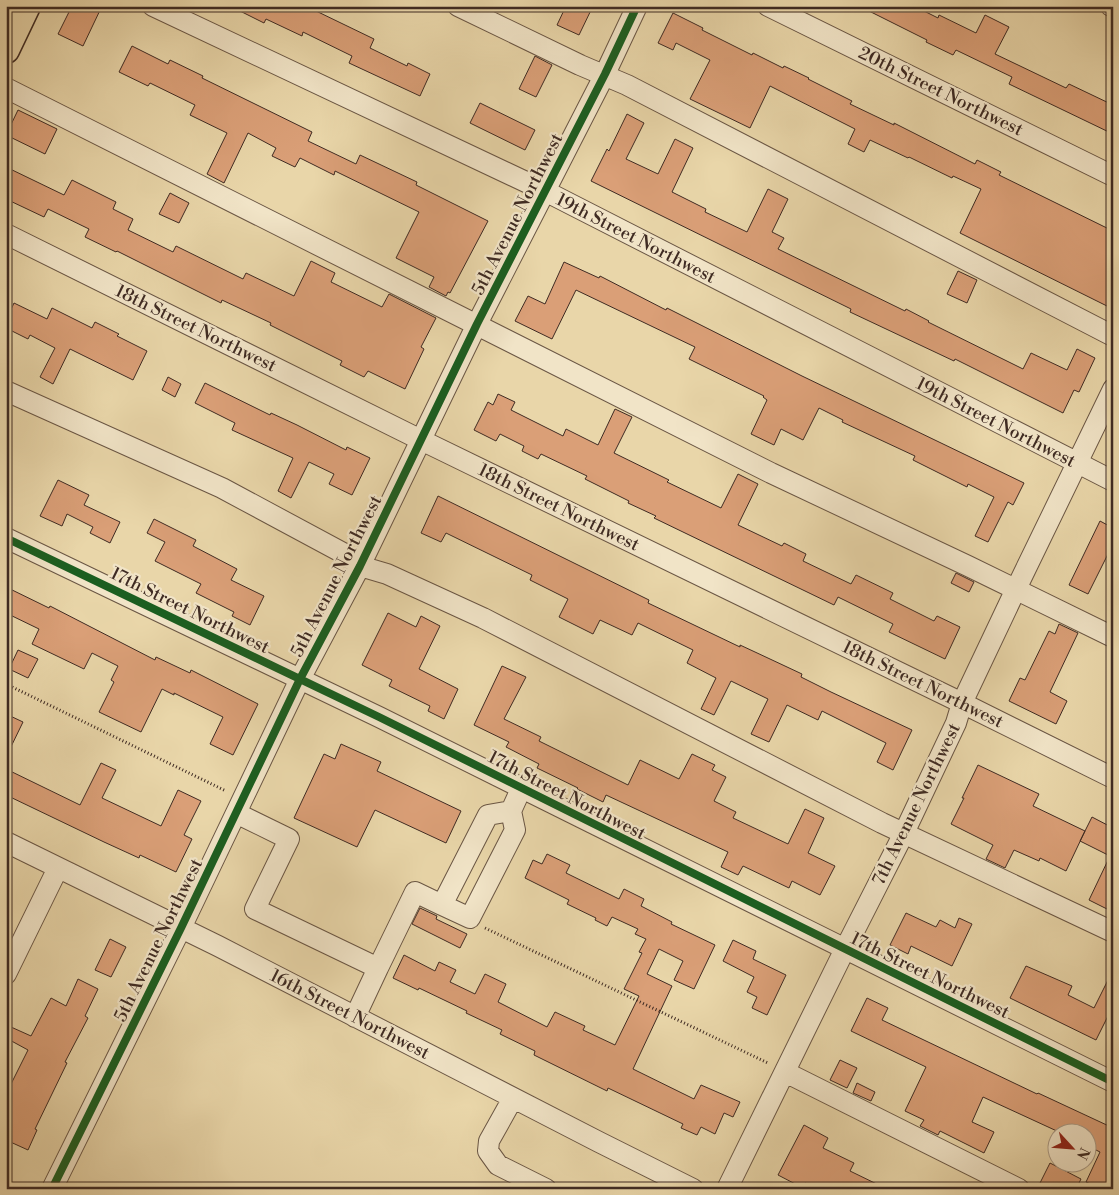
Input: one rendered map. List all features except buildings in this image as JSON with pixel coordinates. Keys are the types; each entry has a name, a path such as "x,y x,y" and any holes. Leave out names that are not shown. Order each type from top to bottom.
{"main road":[{"path":"6,50 26,6"}],"street":[{"name":"19th Street Northwest","path":"153,6 546,191 1113,481"},
{"path":"458,6 580,65 605,74 1113,336"},
{"name":"5th Avenue Northwest","path":"52,1189 181,928 300,679 360,566 477,324 605,74 637,6"},
{"name":"20th Street Northwest","path":"768,6 1113,176"},
{"path":"6,88 771,473 1113,637"},
{"name":"18th Street Northwest","path":"6,234 421,440 1113,778"},
{"name":"7th Avenue Northwest","path":"727,1189 844,949 904,833 956,723 962,703 1113,390"},
{"path":"6,391 222,488 343,553 360,566 387,574 482,618 904,833 1113,932"},
{"name":"17th Street Northwest","path":"6,538 300,679 1113,1082"},
{"path":"355,1017 416,892 470,918 515,830 511,811 522,789"},
{"path":"442,904 488,815 511,811"},
{"path":"236,813 289,839 255,909 378,968"},
{"name":"16th Street Northwest","path":"6,842 181,928 693,1189"},
{"path":"6,974 58,868"},
{"path":"785,1072 1019,1189"},
{"path":"512,1098 489,1141 488,1151 498,1165 546,1189"}],"path":[{"path":"6,684 227,792"},
{"path":"478,925 785,1072"}],"cycle path":[{"path":"52,1189 181,928 300,679 360,566 477,324 605,74 637,6"},
{"path":"6,538 379,717 1113,1082"}]}
